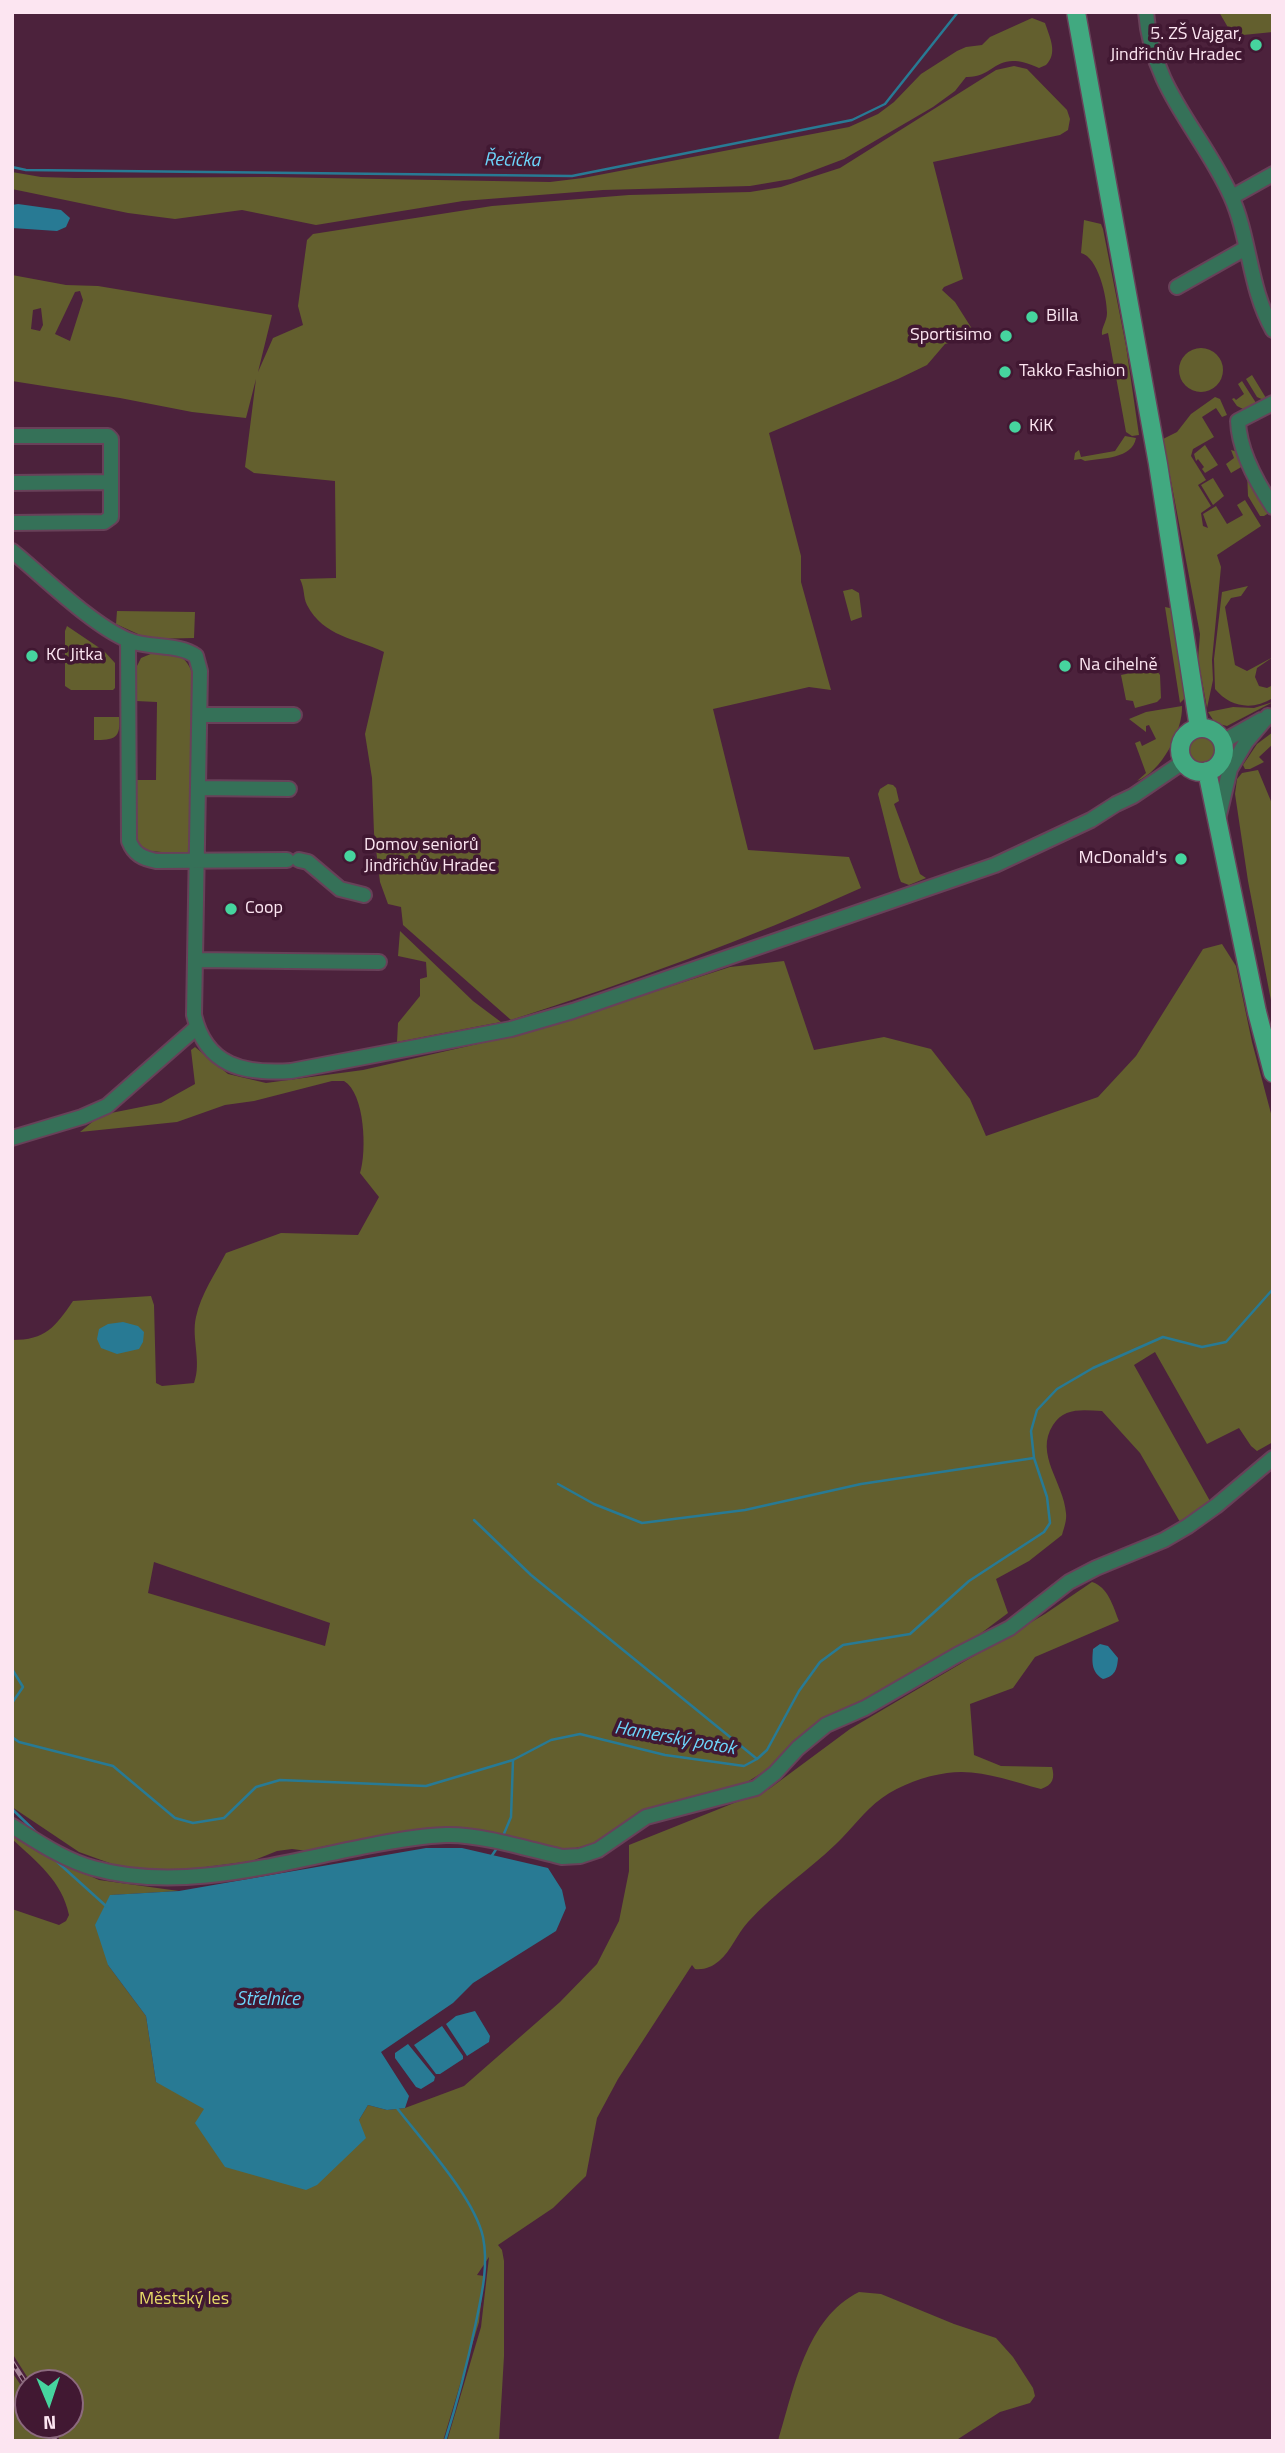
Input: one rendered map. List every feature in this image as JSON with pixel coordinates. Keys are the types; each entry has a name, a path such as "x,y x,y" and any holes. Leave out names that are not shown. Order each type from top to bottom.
{"main road":[{"path":"1076,12 1158,464 1199,728"},
{"path":"1199,728 1213,731 1222,742 1224,754 1221,760 1207,771 1191,769 1183,762 1180,750 1187,733 1199,728"},
{"path":"1207,771 1257,1012 1273,1073"}],"street":[{"path":"1146,12 1153,54 1162,79 1232,197 1252,276 1273,330"},
{"path":"1232,197 1273,174"},
{"path":"1177,287 1245,248"},
{"path":"1273,403 1238,421 1238,429 1252,472 1273,507"},
{"path":"12,436 108,436 111,439 111,517 104,522 12,523"},
{"path":"12,483 111,482"},
{"path":"12,551 106,629 128,640 150,646 185,650 196,656 200,671 194,1015 205,1042 228,1064 247,1071 291,1071 511,1029 573,1012 995,865 1091,820 1183,762"},
{"path":"128,640 132,849 144,859 156,861 308,862 340,889 364,895"},
{"path":"1222,742 1270,714"},
{"path":"1218,820 1230,769 1246,743 1270,714"},
{"path":"206,715 294,715"},
{"path":"198,789 289,789"},
{"path":"195,960 379,962"},
{"path":"12,1138 82,1117 107,1105 197,1027"},
{"path":"12,1826 58,1854 90,1868 153,1880 214,1875 405,1839 448,1835 562,1857 580,1856 598,1850 646,1817 756,1788 825,1725 865,1708 1010,1628 1069,1582 1164,1540 1188,1526 1273,1458"}],"green space":[{"path":"1219,12 1273,12 1273,32 1233,36"},
{"path":"1032,18 1045,23 1051,40 1052,55 1046,65 1039,68 1013,61 1004,62 984,73 966,77 955,91 933,107 844,159 791,179 750,186 603,190 463,201 316,225 242,210 175,219 128,213 12,189 12,172 41,177 75,178 267,177 550,182 583,178 849,127 878,114 894,102 921,74 957,51 982,45 990,37"},
{"path":"1014,66 1027,69 1067,110 1070,119 1068,130 1060,135 933,162 963,279 942,290 955,302 974,336 945,344 927,365 898,379 769,433 801,556 801,582 831,690 809,687 713,709 748,850 849,857 861,888 688,959 511,1020 403,925 401,907 388,904 380,882 374,833 372,778 365,734 384,652 341,635 322,624 307,605 300,579 336,578 335,481 254,473 245,467 256,379 246,418 192,412 12,381 12,275 66,285 98,286 272,315 258,372 273,338 303,325 298,306 307,240 313,234 492,206 629,195 750,192 781,187 840,168 996,70","holes":["80,291 83,300 70,341 55,334 75,292","41,308 43,325 40,331 31,329 33,310"]},
{"path":"1084,220 1101,224 1103,229 1126,346 1139,435 1132,436 1126,432 1108,333 1102,335 1107,313 1103,288 1092,262 1081,253"},
{"path":"1201,348 1216,355 1223,370 1216,385 1201,392 1186,385 1179,370 1186,355"},
{"path":"1252,375 1266,398 1273,394 1273,398 1266,401 1257,397 1246,379"},
{"path":"1242,381 1258,406 1245,410 1237,406 1232,399 1236,400 1244,394 1238,384"},
{"path":"1215,397 1220,399 1227,415 1222,417 1216,408 1202,417 1214,437 1193,449 1191,456 1206,480 1198,485 1211,506 1201,513 1203,526 1208,528 1203,514 1216,506 1227,524 1243,515 1237,505 1245,500 1261,526 1217,555 1221,567 1212,660 1213,680 1207,708 1198,659 1200,634 1163,439 1177,432 1191,414"},
{"path":"1125,436 1136,438 1129,450 1123,454 1085,461 1074,460 1075,453 1079,450 1081,457 1115,451"},
{"path":"1205,445 1218,465 1205,473 1202,469 1204,467 1198,459 1196,461 1194,454"},
{"path":"1231,450 1238,452 1243,466 1231,473 1226,464 1234,458"},
{"path":"1247,472 1272,511 1264,516 1260,516 1248,496"},
{"path":"1213,478 1224,496 1213,505 1201,485"},
{"path":"1248,586 1241,596 1231,598 1225,607 1235,665 1247,671 1273,657 1257,668 1255,677 1259,686 1267,688 1273,685 1273,698 1249,706 1227,700 1215,689 1214,659 1222,592"},
{"path":"852,589 859,593 862,617 851,621 843,591"},
{"path":"1165,607 1174,609 1185,698 1180,703"},
{"path":"117,611 195,612 194,638 149,639 116,624"},
{"path":"67,626 104,651 115,663 113,690 71,690 65,686"},
{"path":"153,653 180,656 194,677 192,849 186,854 149,851 139,846 135,838 137,780 156,780 157,702 136,701 136,668 141,658"},
{"path":"1151,669 1160,675 1161,698 1157,702 1135,708 1133,701 1126,700 1121,675"},
{"path":"1273,702 1227,726 1215,723 1208,712 1233,707 1254,708"},
{"path":"1182,706 1179,727 1169,750 1154,769 1137,781 1146,773 1135,743 1140,741 1142,746 1156,739 1149,725 1146,726 1146,732 1129,719 1146,712"},
{"path":"94,717 119,717 119,730 115,737 94,740"},
{"path":"1273,732 1273,744 1259,757 1264,762 1245,769 1243,765 1257,744"},
{"path":"1202,737 1211,741 1215,750 1211,759 1202,763 1193,759 1189,750 1193,741"},
{"path":"1258,770 1273,806 1273,1011 1248,881 1235,794 1237,779 1242,773"},
{"path":"888,784 896,788 899,801 894,804 920,874 926,878 909,885 901,882 899,877 878,794 880,789"},
{"path":"400,931 473,1001 501,1022 397,1042 398,1023 420,996 420,979 427,977 426,962 398,956"},
{"path":"1222,944 1236,966 1273,1121 1273,1442 1257,1451 1239,1428 1207,1444 1155,1352 1134,1365 1210,1501 1180,1522 1140,1453 1102,1411 1068,1412 1053,1425 1047,1447 1048,1458 1064,1502 1066,1516 1062,1535 1029,1561 996,1579 1008,1613 964,1646 736,1789 595,1844 555,1852 416,1837 325,1846 308,1851 277,1851 252,1861 175,1871 126,1869 79,1852 12,1807 12,1340 41,1335 55,1325 73,1301 151,1296 154,1305 156,1383 162,1386 194,1383 197,1367 196,1317 205,1292 226,1253 281,1233 358,1235 379,1197 360,1173 363,1124 356,1097 344,1081 332,1081 254,1101 225,1105 177,1122 80,1132 101,1115 161,1103 195,1084 191,1050 195,1047 228,1074 266,1083 363,1070 530,1032 730,967 784,961 814,1050 884,1037 931,1049 970,1099 986,1136 1098,1097 1136,1056 1203,949","holes":["154,1562 330,1623 325,1646 148,1593"]},
{"name":"Městský les","path":"1092,1582 1098,1584 1106,1593 1119,1621 1035,1657 1013,1688 970,1704 974,1755 1001,1766 1052,1767 1051,1783 1041,1789 971,1772 947,1773 905,1785 876,1803 836,1844 758,1911 719,1961 702,1969 695,1969 692,1965 618,2079 597,2118 586,2176 553,2208 498,2245 504,2261 504,2356 499,2441 447,2441 481,2327 489,2257 477,2275 484,2276 479,2322 443,2441 60,2441 59,2439 84,2439 84,2369 22,2369 12,2353 12,1909 59,1925 66,1921 69,1915 61,1892 54,1882 12,1836 41,1854 99,1880 179,1891 111,1895 108,1965 146,2016 156,2082 359,2120 368,2105 387,2110 405,2108 464,2086 560,2002 597,1964 619,1921 629,1871 629,1845 769,1789 850,1729 1045,1614"},
{"path":"859,2292 881,2294 996,2338 1013,2357 1033,2388 1035,2396 1030,2403 1000,2412 955,2441 778,2441 797,2378 814,2337 826,2319 841,2304"},
{"path":"12,2372 14,2439 50,2441 12,2441"}],"water":[{"path":"12,205 61,210 70,218 66,227 57,231 12,228"},
{"path":"123,1322 138,1326 144,1332 139,1349 117,1354 101,1348 97,1339 99,1329 108,1324"},
{"path":"1100,1644 1108,1646 1118,1658 1115,1672 1103,1679 1094,1670 1093,1662 1093,1649"},
{"name":"Střelnice","path":"426,1848 462,1848 548,1868 562,1890 566,1908 556,1931 473,1983 453,2003 381,2052 409,2096 405,2108 387,2110 368,2105 359,2120 366,2138 317,2185 306,2190 225,2167 195,2123 204,2109 156,2082 146,2016 108,1965 95,1925 110,1895 179,1891"},
{"path":"475,2011 490,2036 489,2042 467,2056 446,2024 456,2016"},
{"path":"442,2026 463,2059 436,2074 414,2045"},
{"path":"408,2044 435,2077 434,2081 421,2089 416,2087 395,2058 395,2053"}],"waterway":[{"name":"Řečička","path":"12,167 26,170 572,176 852,120 885,104 958,12"},
{"name":"Hamerský potok","path":"12,1737 19,1742 113,1766 175,1818 193,1823 224,1818 256,1787 280,1780 426,1786 513,1760 551,1740 580,1734 665,1755 744,1766 767,1750 799,1691 820,1662 843,1645 910,1634 969,1581 1044,1532 1050,1523 1047,1497 1034,1458 1031,1431 1037,1410 1057,1389 1093,1368 1163,1337 1202,1347 1226,1342 1273,1289"},
{"path":"558,1484 594,1504 642,1523 745,1510 861,1484 1034,1458"},
{"path":"474,1520 531,1575 757,1759"},
{"name":"Hamerský potok","path":"12,1669 23,1687 12,1703"},
{"path":"503,1836 511,1817 513,1760"},
{"path":"12,1809 42,1838"},
{"path":"491,1857 499,1845"},
{"path":"54,1859 106,1906"},
{"path":"397,2108 459,2188 478,2221 485,2248 482,2294 458,2398 445,2441"}],"railway":[{"path":"12,2362 16,2369"}],"place":[{"name":"5. ZŠ Vajgar, Jindřichův Hradec","path":"1256,45"},
{"name":"Billa","path":"1032,317"},
{"name":"Sportisimo","path":"1006,336"},
{"name":"Takko Fashion","path":"1005,372"},
{"name":"KiK","path":"1015,427"},
{"name":"KC Jitka","path":"32,656"},
{"name":"Na cihelně","path":"1065,666"},
{"name":"Domov seniorů Jindřichův Hradec","path":"350,856"},
{"name":"McDonald's","path":"1181,859"},
{"name":"Coop","path":"231,909"}]}
